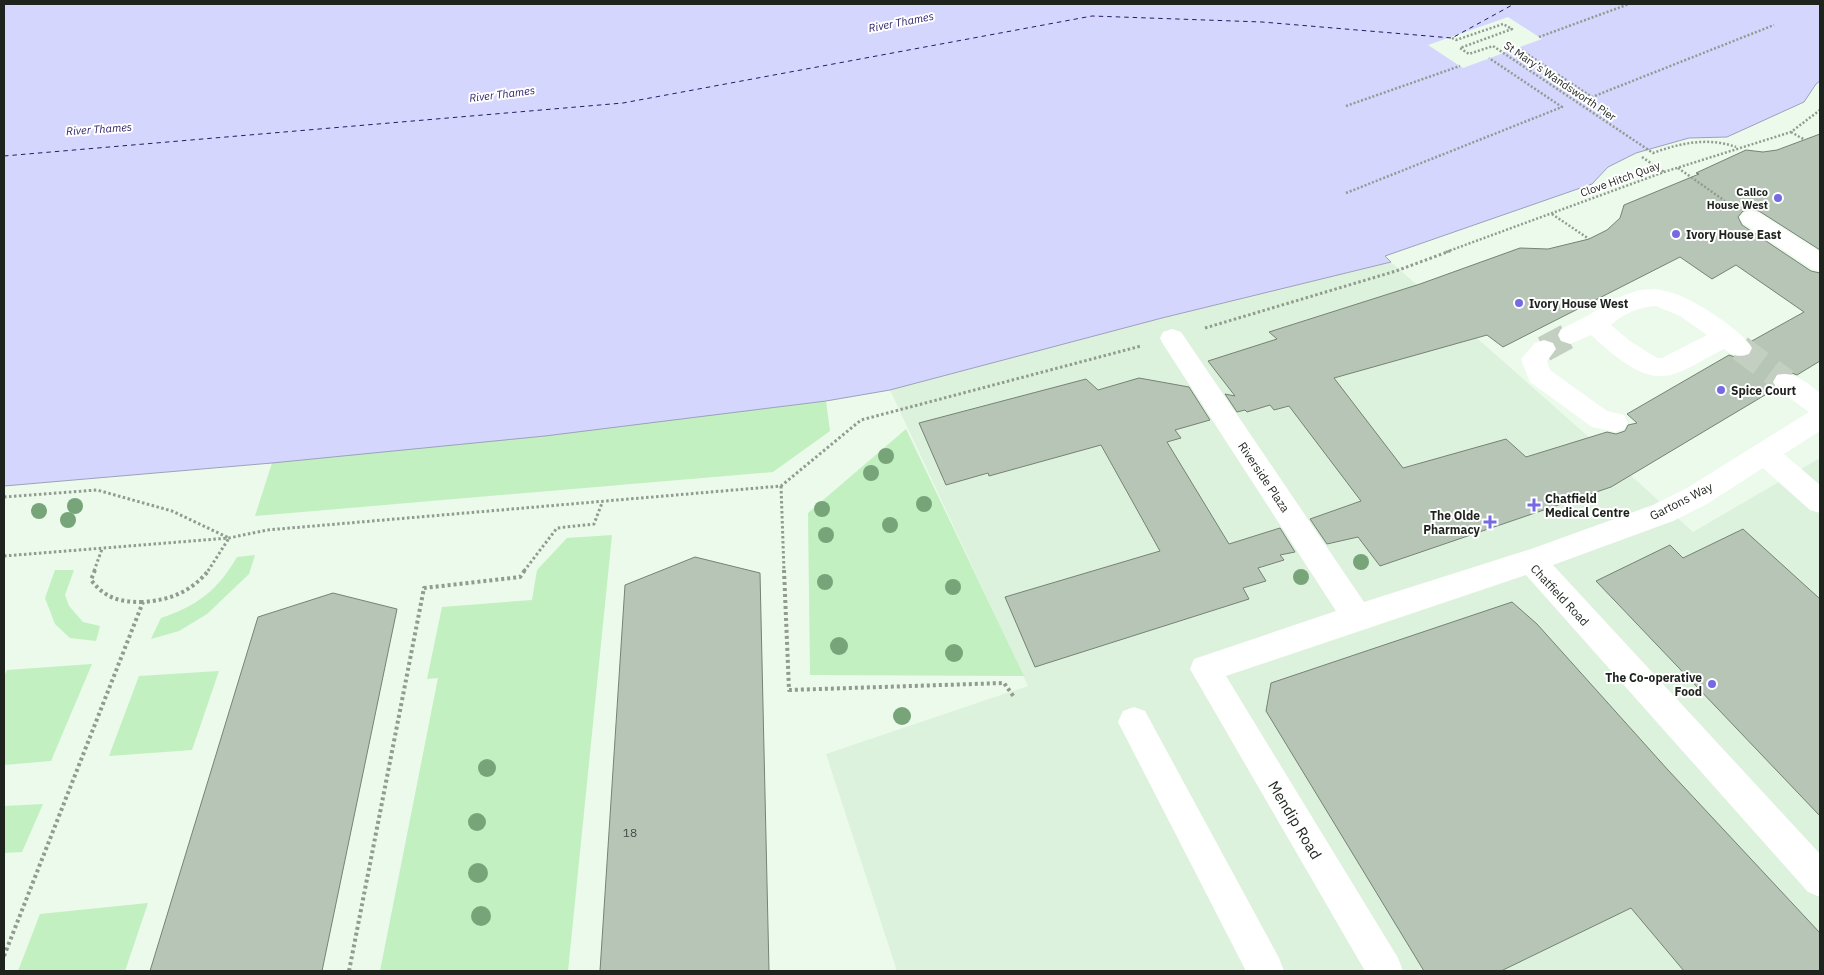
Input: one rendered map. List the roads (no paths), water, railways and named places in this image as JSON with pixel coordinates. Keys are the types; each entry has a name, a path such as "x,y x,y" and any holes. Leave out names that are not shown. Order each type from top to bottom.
{"street":[{"path":"1750,218 1820,263"},
{"path":"1570,335 1598,322 1630,300 1649,297 1673,300 1733,343 1665,367 1652,367 1622,347 1600,328 1598,322"},
{"name":"Riverside Plaza","path":"1172,338 1357,617"},
{"path":"1544,349 1534,359 1539,375 1601,420 1615,422"},
{"path":"1786,382 1820,406"},
{"name":"Gartons Way","path":"1531,561 1663,513 1696,496 1820,418"},
{"path":"1766,453 1820,502"},
{"name":"Chatfield Road","path":"1204,669 1531,561 1820,880"},
{"name":"Mendip Road","path":"1204,669 1385,971"},
{"path":"1134,722 1266,971"}],"water":[{"name":"River Thames","path":"4,4 1820,4 1820,81 1804,102 1727,137 1689,138 1636,153 1608,167 1592,184 1385,256 1391,262 1162,318 890,390 826,401 545,436 272,463 4,486"}],"tunnel":[{"path":"1544,349 1570,335"},
{"path":"1740,348 1786,382"}],"place":[{"name":"Calico House West","path":"1778,198"},
{"name":"Ivory House East","path":"1676,234"},
{"name":"Ivory House West","path":"1519,303"},
{"name":"Spice Court","path":"1721,390"},
{"name":"Chatfield Medical Centre","path":"1534,505"},
{"name":"The Olde Pharmacy","path":"1490,522"},
{"name":"The Co-operative Food","path":"1712,684"}]}
